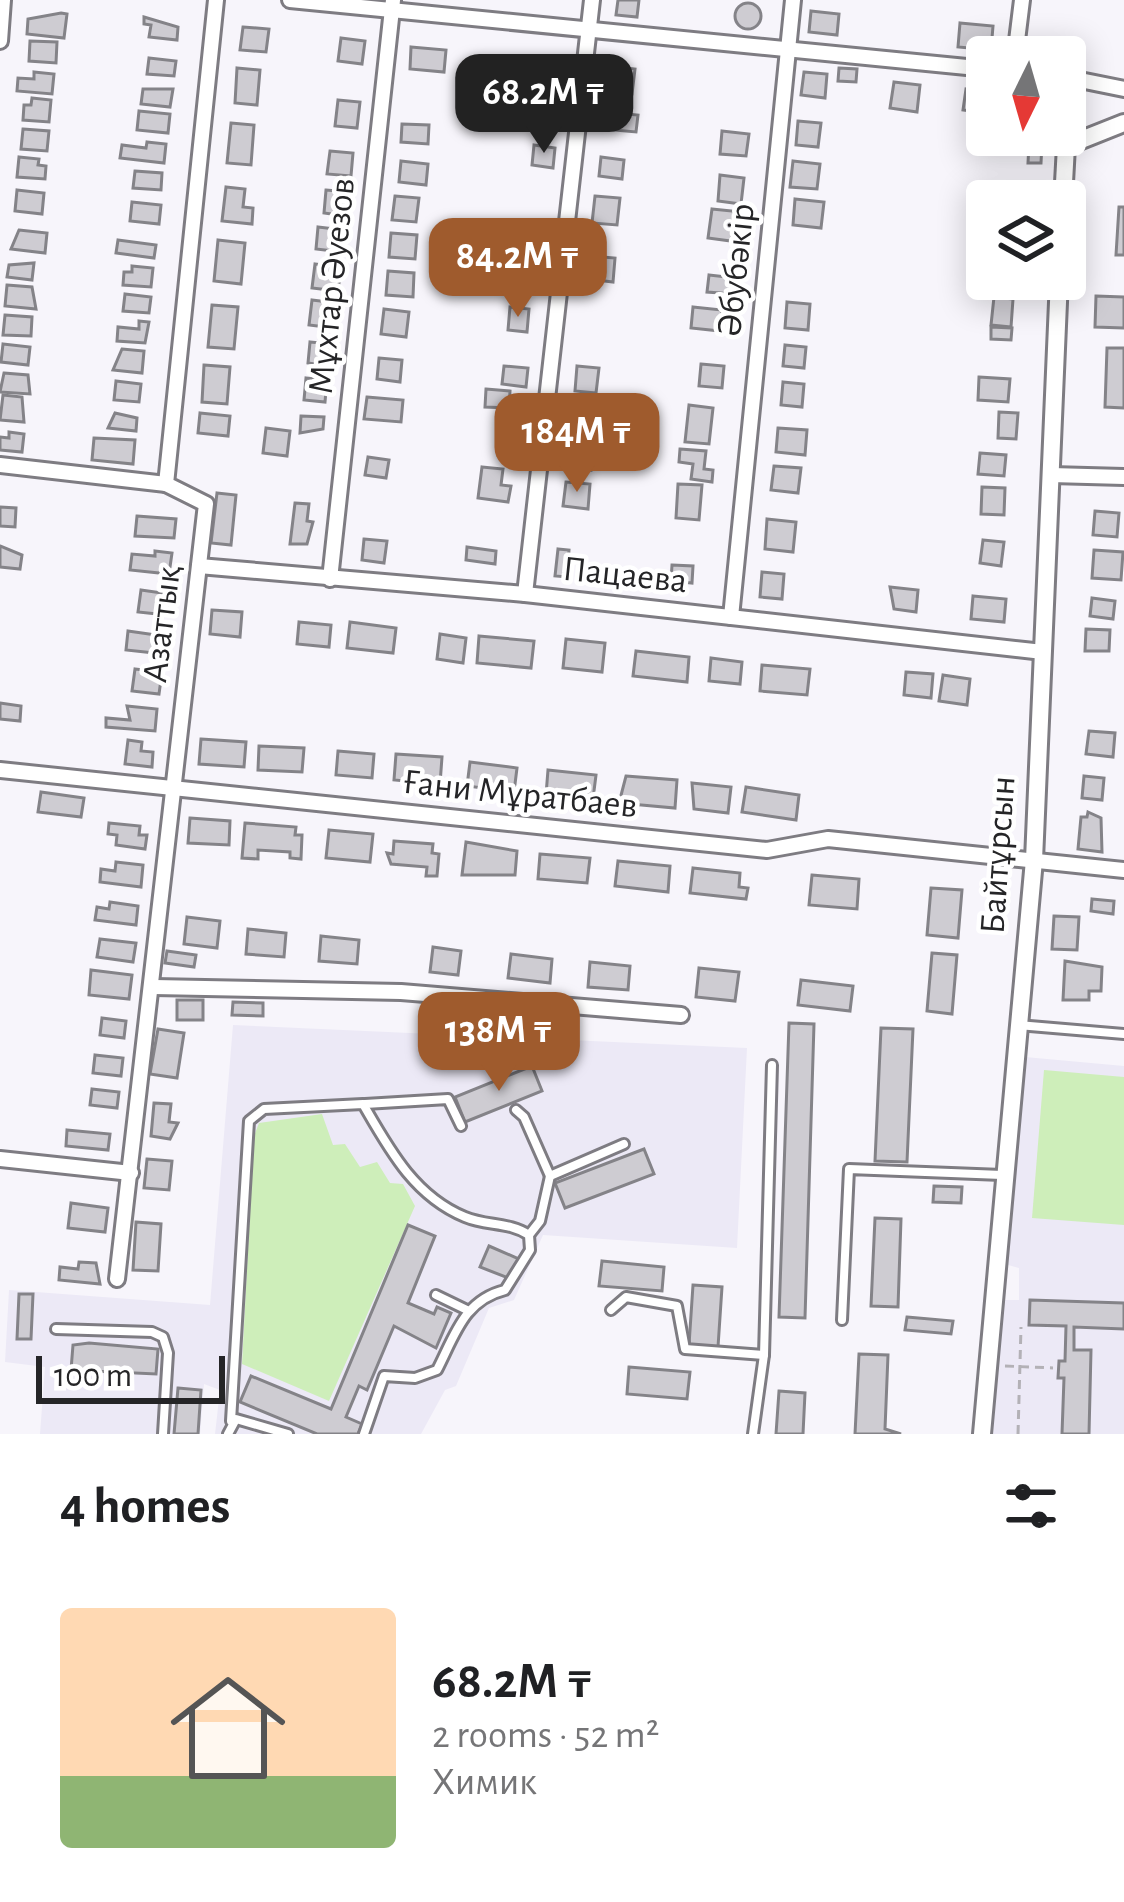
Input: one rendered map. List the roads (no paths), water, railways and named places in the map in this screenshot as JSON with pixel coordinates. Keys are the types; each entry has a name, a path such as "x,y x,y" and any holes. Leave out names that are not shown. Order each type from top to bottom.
{"street":[{"path":"0,41 3,0"},
{"path":"0,465 166,484 216,0"},
{"path":"290,0 393,5 589,30 966,67"},
{"path":"525,594 592,0"},
{"name":"Әбубәкір","path":"731,617 794,0"},
{"path":"1018,36 1022,0"},
{"name":"Мұхтар Әуезов","path":"330,579 393,5"},
{"path":"1086,81 1124,89"},
{"path":"1086,138 1124,123"},
{"name":"Байтұрсын","path":"982,1434 1034,860 1058,300"},
{"path":"1051,475 1124,477"},
{"name":"Азаттық","path":"117,1280 206,504 166,484"},
{"name":"Пацаева","path":"199,566 525,594 1043,652"},
{"name":"Ғани Мұратбаев","path":"0,770 767,850 828,839 1124,870"},
{"path":"154,987 401,992 681,1015"},
{"path":"0,1159 131,1173"}],"lane":[{"path":"1017,1025 1124,1034"},
{"path":"753,1434 764,1354 772,1065"},
{"path":"228,1434 249,1121 264,1109 382,1107 448,1099 461,1126"},
{"path":"363,1104 395,1160 439,1204 529,1235"},
{"path":"364,1434 384,1376 415,1378 437,1370 467,1310 482,1296 506,1290 518,1276 550,1176 524,1117 516,1110"},
{"path":"550,1176 624,1144"},
{"path":"842,1320 849,1169 1002,1175"},
{"path":"436,1295 467,1310"},
{"path":"611,1310 626,1297 665,1301 677,1306 685,1349 764,1354"},
{"path":"56,1329 164,1336 168,1353 163,1434"},
{"path":"231,1420 288,1434"}]}
